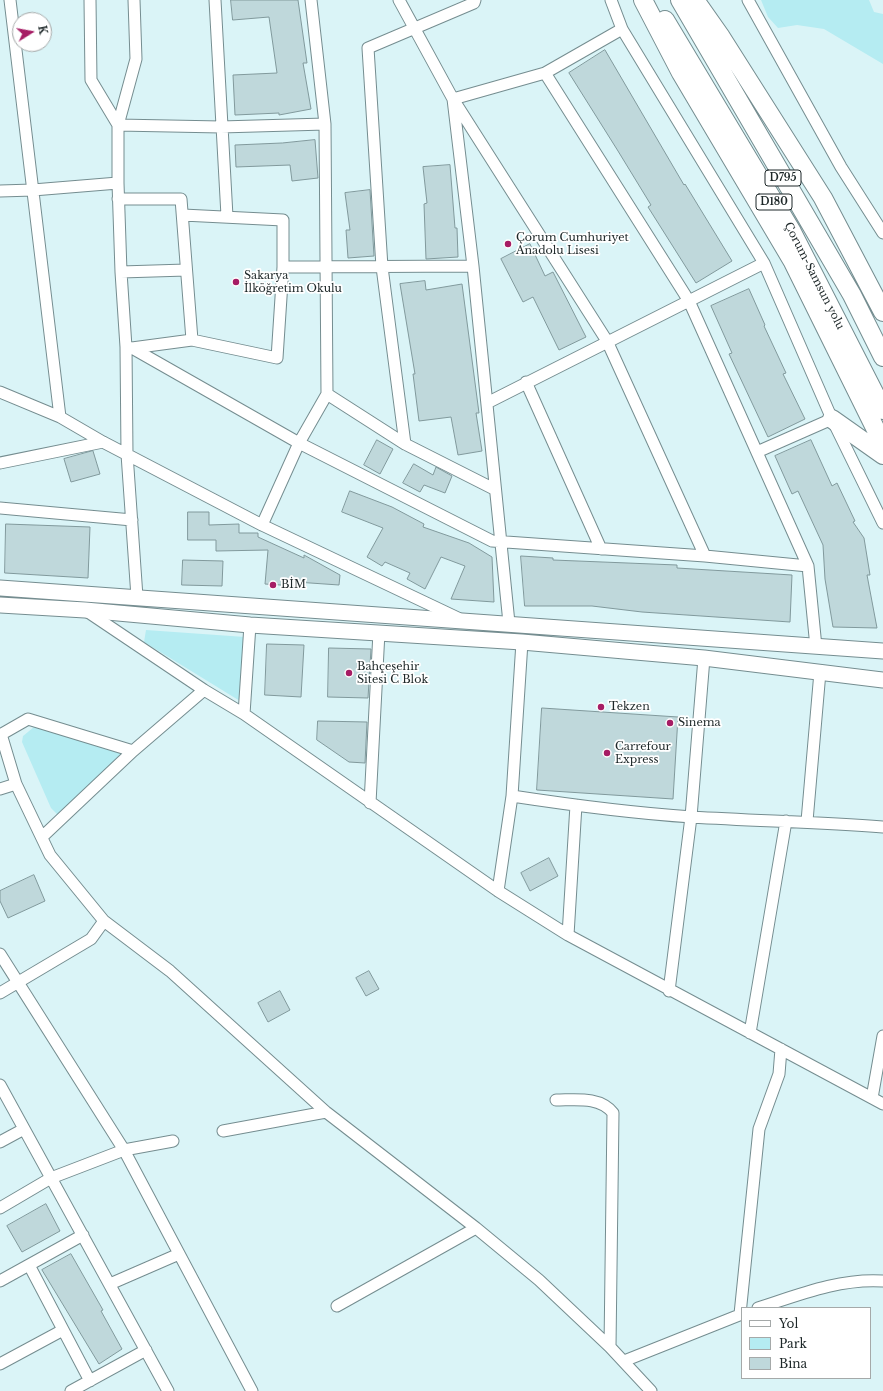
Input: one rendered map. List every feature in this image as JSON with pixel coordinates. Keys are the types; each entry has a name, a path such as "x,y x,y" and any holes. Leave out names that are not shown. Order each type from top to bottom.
{"highway":[{"path":"643,0 680,73 793,262 883,444"},
{"name":"Çorum-Samsun yolu","path":"654,0 792,232 883,410"},
{"name":"Çorum-Samsun yolu","path":"680,0 852,295 883,357"},
{"path":"695,0 721,37 823,198 883,312"},
{"path":"832,419 883,455"}],"main road":[{"path":"0,588 516,623 883,651"},
{"path":"0,605 85,610 250,625 515,641 704,658 883,680"},
{"path":"515,641 516,623"}],"street":[{"path":"10,0 60,417"},
{"path":"90,0 91,80 118,125"},
{"path":"134,0 136,59 118,125 118,198 121,272 129,347 127,454 137,597"},
{"path":"215,0 227,216"},
{"path":"262,526 299,443 327,394 325,124 311,0"},
{"path":"399,0 454,99 607,341 705,556"},
{"path":"405,444 382,267 368,48 474,3 475,0"},
{"path":"611,0 622,29 764,263 832,419 883,523"},
{"path":"748,0 841,167 883,233"},
{"path":"454,99 545,73 622,29"},
{"path":"545,73 689,301 808,566 816,647"},
{"path":"454,99 487,402 494,489 516,623"},
{"path":"118,125 221,127 325,124"},
{"path":"0,191 33,190 118,183"},
{"path":"118,198 181,199 192,340"},
{"path":"129,347 192,340 277,358 283,220 183,215"},
{"path":"487,402 764,263"},
{"path":"282,267 473,266"},
{"path":"121,272 186,270"},
{"path":"129,347 299,443 492,541 705,556 808,566"},
{"path":"526,382 601,549"},
{"path":"0,392 60,417 103,442 262,526 462,620"},
{"path":"327,394 405,444 494,489"},
{"path":"757,452 832,419"},
{"path":"0,463 103,442"},
{"path":"0,508 132,520"},
{"path":"85,610 204,690 244,714 498,891 568,935 670,992 781,1049 883,1104"},
{"path":"244,714 250,625"},
{"path":"370,803 379,632"},
{"path":"498,891 512,796 515,641"},
{"path":"670,992 691,817 704,658"},
{"path":"807,821 820,672"},
{"path":"42,837 133,751 204,690"},
{"path":"133,751 28,719 1,734 16,784 50,855 104,921 170,971 326,1112 476,1228 539,1280 610,1347 651,1391"},
{"path":"0,789 16,784"},
{"path":"512,796 576,806 691,817 807,821 883,827"},
{"path":"568,935 576,806"},
{"path":"750,1033 786,821"},
{"path":"0,993 91,939 104,921"},
{"path":"0,954 124,1150 252,1391"},
{"path":"872,1098 883,1036"},
{"path":"742,1307 759,1129 779,1074 781,1049"},
{"path":"0,1085 168,1391"},
{"path":"556,1100 595,1101 608,1106 613,1113 610,1347"},
{"path":"223,1131 326,1112"},
{"path":"0,1142 24,1129"},
{"path":"0,1208 51,1178 124,1150 173,1140"},
{"path":"337,1306 476,1228"},
{"path":"0,1280 83,1235"},
{"path":"110,1284 179,1254"},
{"path":"29,1265 90,1380"},
{"path":"761,1307 844,1282 863,1279 883,1281"},
{"path":"624,1361 741,1314"},
{"path":"0,1364 64,1330"},
{"path":"71,1391 146,1350"}],"green space":[{"path":"761,0 869,0 874,12 883,14 883,64 824,29 797,25 778,28 768,17"},
{"path":"146,630 245,637 240,701 144,642"},
{"path":"34,727 118,751 122,754 58,815 51,808 22,742 23,736"}],"building":[{"path":"231,0 298,0 307,63 303,63 311,109 279,115 279,113 235,115 233,75 277,73 269,17 233,20"},
{"path":"605,50 684,185 685,184 732,261 696,283 648,207 651,205 569,73"},
{"path":"315,140 318,178 292,181 290,165 236,167 235,145"},
{"path":"450,165 455,228 457,228 458,257 426,259 424,204 427,203 423,167"},
{"path":"370,190 374,256 348,258 346,230 350,230 345,193"},
{"path":"530,244 545,276 553,272 586,337 559,350 533,297 523,302 501,259"},
{"path":"425,281 426,290 462,284 479,413 476,413 482,451 458,455 451,417 419,421 413,374 415,374 400,284"},
{"path":"749,289 786,373 783,374 805,419 768,437 729,354 732,353 711,306"},
{"path":"377,440 393,449 380,474 364,465"},
{"path":"811,440 832,486 837,483 855,521 853,522 864,538 870,575 867,575 877,628 833,627 825,579 823,545 798,491 792,494 775,456"},
{"path":"93,451 100,474 71,482 64,459"},
{"path":"414,464 433,475 436,467 452,476 445,493 424,485 420,492 403,483"},
{"path":"350,491 392,507 424,524 423,527 469,543 492,557 494,602 451,599 465,566 441,557 425,589 407,579 410,573 385,562 382,566 367,557 383,528 342,512"},
{"path":"188,512 209,512 209,525 239,524 239,533 258,533 258,537 304,558 304,555 340,575 339,585 296,582 296,586 265,584 268,550 216,551 216,540 188,540"},
{"path":"6,524 90,527 88,578 5,573"},
{"path":"521,556 553,558 553,560 677,565 677,568 792,575 790,622 642,612 592,606 525,606"},
{"path":"183,560 223,561 222,586 182,585"},
{"path":"267,644 304,645 301,697 265,695"},
{"name":"Bahçeşehir Sitesi C Blok","path":"329,648 371,649 368,698 328,697"},
{"name":"Carrefour Express","path":"542,708 678,717 673,799 537,790"},
{"path":"318,721 367,722 365,763 349,762 317,740"},
{"path":"549,858 558,876 530,891 521,873"},
{"path":"34,875 45,901 8,918 0,901 0,891"},
{"path":"369,971 379,989 366,996 356,978"},
{"path":"280,991 290,1010 268,1022 258,1003"},
{"path":"46,1204 60,1231 22,1252 7,1226"},
{"path":"71,1254 103,1310 101,1311 122,1349 99,1364 42,1270"}],"place":[{"name":"Çorum Cumhuriyet Anadolu Lisesi","path":"508,244"},
{"name":"Sakarya İlköğretim Okulu","path":"236,282"},
{"name":"BİM","path":"273,585"},
{"name":"Bahçeşehir Sitesi C Blok","path":"349,673"},
{"name":"Tekzen","path":"601,707"},
{"name":"Sinema","path":"670,723"},
{"name":"Carrefour Express","path":"607,753"}]}
